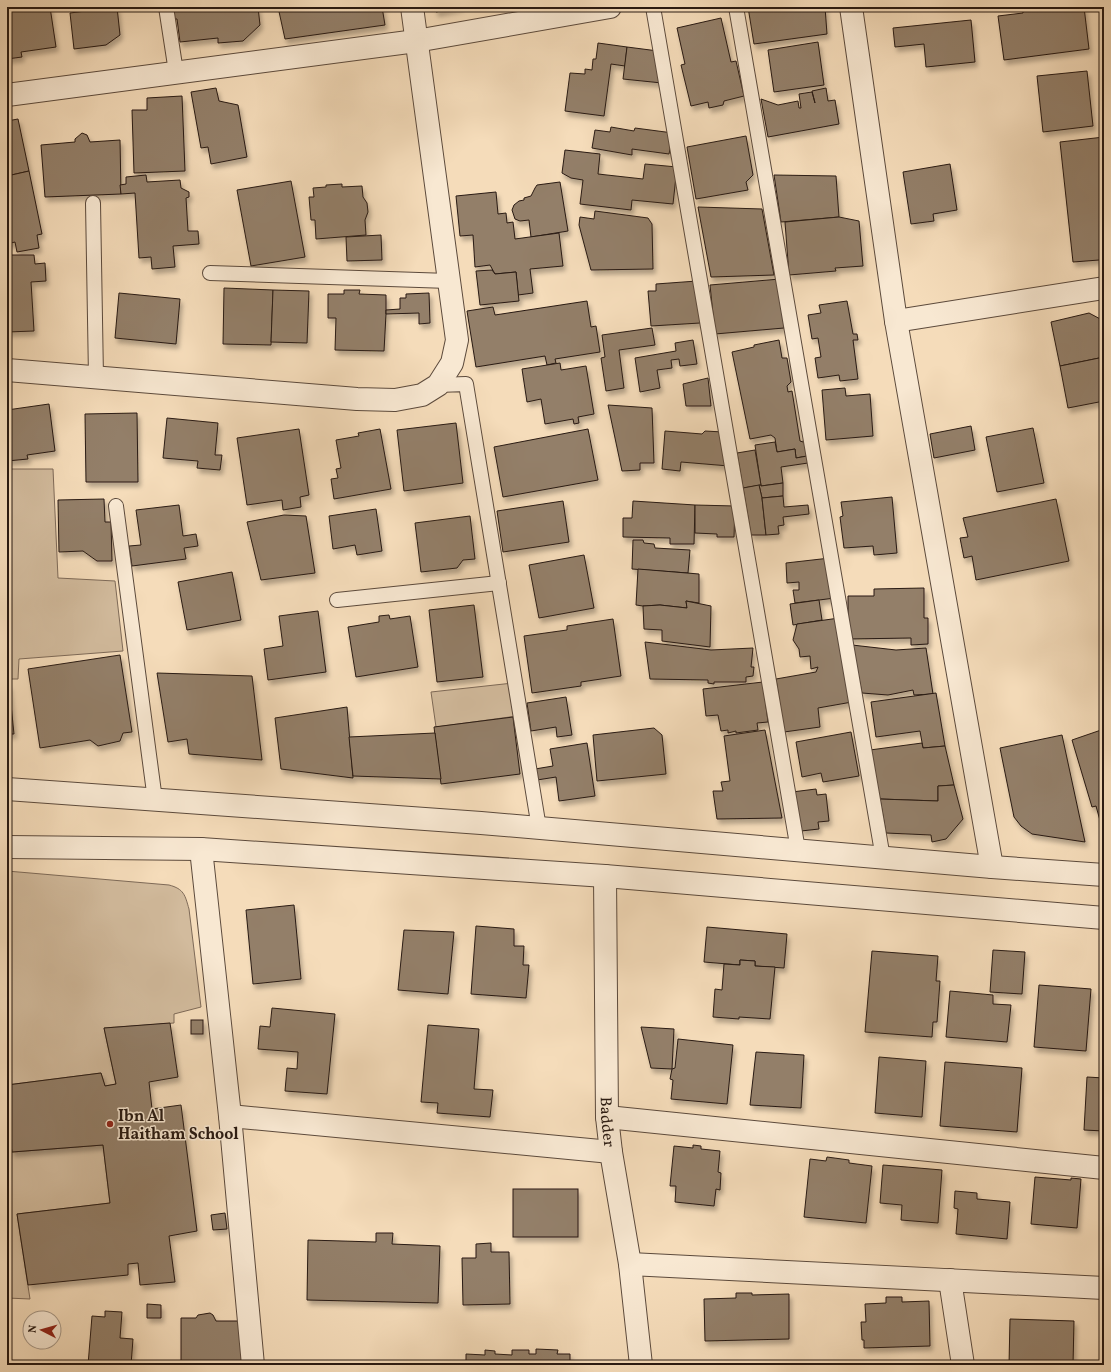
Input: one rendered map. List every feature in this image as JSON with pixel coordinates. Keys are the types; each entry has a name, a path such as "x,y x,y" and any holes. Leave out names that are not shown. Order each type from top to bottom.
{"street":[{"path":"7,370 357,399 395,400 422,395 438,384 452,363 457,340 412,7"},
{"path":"7,95 416,41 610,7"},
{"path":"852,7 896,321 992,867"},
{"path":"896,321 1104,288"},
{"path":"7,788 539,828 883,858 1104,875"},
{"path":"7,847 201,849 605,876 1104,918"},
{"path":"201,849 230,1116 253,1365"},
{"name":"Badder","path":"605,876 607,1117 611,1152 630,1264 642,1365"},
{"path":"230,1116 611,1152"},
{"path":"607,1117 1104,1168"},
{"path":"630,1264 1104,1288"},
{"path":"950,1280 962,1365"}],"lane":[{"path":"166,7 176,72"},
{"path":"653,7 798,850"},
{"path":"736,7 883,858"},
{"path":"93,203 96,377"},
{"path":"210,272 449,281"},
{"path":"438,384 466,384 539,828"},
{"path":"116,506 155,800"},
{"path":"337,600 499,583"}],"shaded area":[{"path":"7,469 53,469 58,578 115,581 123,651 19,659 18,679 7,679"},
{"path":"513,683 517,716 436,727 431,692"},
{"path":"7,871 169,885 178,888 185,896 189,909 201,1007 174,1014 174,1023 104,1028 116,1084 105,1086 101,1073 7,1085"},
{"path":"7,1117 12,1152 103,1145 110,1203 17,1214 30,1299 7,1298"}],"building":[{"path":"7,7 50,7 56,47 21,52 22,57 7,59"},
{"path":"117,7 120,35 106,45 74,49 70,13"},
{"path":"258,7 260,25 243,41 218,43 218,38 180,42 177,19 172,19 171,8"},
{"path":"278,7 382,7 385,25 285,39"},
{"path":"435,7 461,7 436,12"},
{"path":"748,7 825,7 827,34 754,44"},
{"path":"1041,7 1041,10 1065,7 1084,7 1089,49 1004,60 998,16 1023,13 1023,8"},
{"path":"721,18 731,62 736,61 744,96 724,101 723,105 709,108 708,102 691,106 681,65 685,64 677,28"},
{"path":"971,20 975,62 926,67 924,44 895,47 893,28"},
{"path":"818,42 824,85 774,92 768,50"},
{"path":"598,43 627,47 625,66 611,64 604,116 565,111 570,73 585,74 585,69 592,70 593,59 596,59"},
{"path":"627,47 658,51 662,83 623,79"},
{"path":"1087,71 1093,126 1043,132 1037,76"},
{"path":"216,88 219,101 238,105 247,157 211,164 208,147 201,148 191,92"},
{"path":"826,88 828,101 835,100 839,124 768,137 761,99 778,105 798,101 799,108 801,108 799,94 812,92 815,103 812,91"},
{"path":"182,96 185,171 134,173 132,110 147,110 147,98"},
{"path":"18,119 29,171 7,176 7,121"},
{"path":"611,127 634,131 635,128 673,133 669,154 632,149 632,155 592,148 595,130 610,132"},
{"path":"82,133 87,135 90,142 120,140 121,194 45,197 41,145 75,142 75,139"},
{"path":"746,136 753,175 746,182 748,190 696,199 687,147"},
{"path":"1104,137 1104,255 1099,260 1073,262 1060,142"},
{"path":"565,150 600,154 598,174 643,179 645,164 677,167 673,204 632,200 631,210 580,204 583,180 571,178 562,173"},
{"path":"950,164 957,210 933,214 934,221 911,224 903,172"},
{"path":"29,171 42,234 37,235 39,248 17,252 15,242 7,244 7,176"},
{"path":"146,175 147,182 180,180 181,188 189,192 189,197 186,198 188,231 198,231 199,244 173,246 175,267 152,269 151,257 139,258 135,193 121,194 120,185 126,184 126,177"},
{"path":"774,175 836,176 839,217 781,222"},
{"path":"291,181 305,257 251,266 237,190"},
{"path":"560,182 568,231 531,237 529,220 520,221 515,219 512,210 514,205 519,201 524,200 524,198 531,196 537,185"},
{"path":"342,184 342,187 362,186 363,197 367,203 368,212 365,220 366,235 316,239 315,220 311,220 309,197 314,197 313,188"},
{"path":"496,192 498,214 506,213 507,223 513,222 515,239 559,233 563,266 530,269 533,293 518,295 516,272 495,274 490,265 475,267 473,235 460,236 456,196"},
{"path":"698,207 762,209 774,275 711,277"},
{"path":"595,211 648,218 652,224 653,269 591,270 579,225 580,217 594,219"},
{"path":"839,217 859,221 863,266 835,268 836,271 789,275 785,222"},
{"path":"381,235 382,260 347,261 346,237"},
{"path":"7,255 34,255 35,264 45,263 46,281 31,282 34,331 7,332"},
{"path":"492,270 495,274 516,272 519,301 480,305 476,271"},
{"path":"780,279 784,328 715,334 710,285"},
{"path":"697,281 700,323 651,326 648,291 656,291 656,284"},
{"path":"224,288 273,290 271,345 223,344"},
{"path":"273,290 309,291 307,343 271,342"},
{"path":"344,290 360,290 359,294 386,295 384,351 335,350 336,318 328,318 328,294 344,294"},
{"path":"119,293 180,299 176,344 115,338"},
{"path":"429,293 430,323 419,324 419,313 386,314 386,310 400,309 400,298 406,298 406,294"},
{"path":"587,301 591,327 596,326 600,352 555,359 556,363 547,365 545,356 476,367 467,311 493,307 495,315"},
{"path":"847,301 853,334 857,334 858,340 853,340 858,379 840,381 839,375 818,378 815,358 821,357 818,338 812,339 808,315 821,313 819,305"},
{"path":"1089,313 1104,321 1104,357 1060,366 1051,322"},
{"path":"652,328 655,345 619,350 624,388 606,391 601,358 605,357 602,335"},
{"path":"693,340 697,364 680,366 679,359 671,360 672,368 657,370 660,388 640,392 635,358 676,351 675,343"},
{"path":"779,340 782,358 787,358 791,382 787,386 788,392 792,391 800,441 803,442 804,438 807,456 796,458 795,449 777,452 775,438 771,435 750,439 732,352 754,347 754,345"},
{"path":"1104,357 1104,401 1068,408 1060,366"},
{"path":"560,363 561,370 586,366 594,414 578,417 579,423 574,424 573,419 545,424 541,399 527,402 522,369"},
{"path":"708,378 711,406 686,406 683,384"},
{"path":"845,388 846,396 870,394 873,436 826,440 822,390"},
{"path":"49,404 55,451 27,455 28,459 7,461 7,410"},
{"path":"608,405 652,408 654,463 640,463 640,470 622,471"},
{"path":"137,413 138,482 86,482 85,414"},
{"path":"167,418 218,423 215,455 222,455 220,470 197,468 198,461 163,458"},
{"path":"456,423 463,483 404,491 397,430"},
{"path":"971,426 975,450 934,458 930,434"},
{"path":"1033,428 1044,483 997,492 986,437"},
{"path":"299,429 309,495 300,497 301,507 283,510 282,500 247,505 237,438"},
{"path":"380,429 391,489 334,499 331,479 338,478 336,469 341,468 336,440 359,436 358,433"},
{"path":"588,429 598,480 503,497 494,447"},
{"path":"665,431 702,434 705,431 723,432 729,466 681,462 680,471 662,469"},
{"path":"775,442 777,452 795,449 796,458 807,456 808,463 781,467 783,483 761,486 755,445"},
{"path":"755,450 761,485 743,488 737,453"},
{"path":"783,483 783,496 762,498 759,485"},
{"path":"759,485 766,535 751,535 743,488"},
{"path":"783,496 784,507 808,505 809,514 783,517 784,525 778,526 779,534 766,535 762,498"},
{"path":"892,497 897,553 874,555 873,546 844,548 840,517 843,516 841,502"},
{"path":"104,499 105,522 111,522 112,561 97,561 83,551 59,552 58,500"},
{"path":"1056,499 1069,561 976,580 972,556 964,558 960,538 968,537 963,518"},
{"path":"563,501 569,542 503,552 497,511"},
{"path":"633,501 695,505 694,544 670,544 670,538 623,537 623,518 632,518"},
{"path":"179,505 183,536 196,534 198,546 184,548 186,559 132,566 129,546 141,545 136,510"},
{"path":"695,505 735,506 734,537 717,537 717,534 695,533"},
{"path":"376,509 382,551 357,555 355,545 333,549 329,516"},
{"path":"284,515 306,516 315,573 261,580 247,522"},
{"path":"470,516 475,559 463,560 457,568 421,572 415,523"},
{"path":"633,540 643,540 644,543 654,544 655,548 690,550 688,573 632,569"},
{"path":"584,555 594,608 539,618 529,565"},
{"path":"830,558 835,598 795,603 793,590 799,590 799,582 787,583 786,563"},
{"path":"638,569 699,574 699,603 686,601 687,608 660,605 636,605"},
{"path":"232,572 241,620 187,630 178,582"},
{"path":"924,588 924,618 928,618 928,644 911,645 911,638 848,639 848,596 874,596 874,589"},
{"path":"819,600 822,620 793,625 790,604"},
{"path":"686,601 711,606 710,647 662,641 662,630 644,629 643,606 660,605 687,608"},
{"path":"474,605 483,677 437,682 429,610"},
{"path":"318,611 326,672 268,680 264,649 283,646 279,616"},
{"path":"389,615 390,619 410,616 418,667 356,677 348,627 379,622 379,616"},
{"path":"839,618 852,702 818,708 820,727 784,732 776,679 816,672 818,667 811,669 810,656 800,657 799,649 793,640 797,624"},
{"path":"613,619 621,676 581,682 581,686 532,693 524,636 567,630 567,626"},
{"path":"645,642 711,650 753,648 751,667 754,667 753,676 746,677 746,682 714,682 714,684 708,683 708,680 650,679"},
{"path":"852,645 896,650 926,648 933,694 914,695 913,690 888,695 862,693"},
{"path":"120,655 132,732 123,733 120,741 98,746 90,740 40,748 28,669"},
{"path":"157,673 252,676 262,760 189,754 187,739 168,742"},
{"path":"763,682 768,722 757,723 758,730 728,733 728,730 721,731 718,715 706,716 703,689"},
{"path":"7,685 9,685 14,734 7,734"},
{"path":"936,693 945,746 923,748 920,731 876,737 871,702"},
{"path":"566,697 572,735 557,737 556,727 531,731 527,703"},
{"path":"347,707 353,778 281,769 275,718"},
{"path":"513,717 520,774 441,784 434,727"},
{"path":"654,728 662,735 666,774 597,781 593,735"},
{"path":"1104,729 1104,835 1096,806 1092,807 1072,740"},
{"path":"765,730 782,818 717,819 713,791 723,791 721,782 730,781 724,736"},
{"path":"851,732 859,776 823,782 821,773 802,777 796,742"},
{"path":"435,733 441,779 353,776 349,737"},
{"path":"1062,735 1085,842 1032,834 1021,826 1014,817 1000,748"},
{"path":"587,743 595,796 559,801 556,777 537,780 535,769 553,766 550,749"},
{"path":"922,743 923,748 945,746 954,785 938,786 938,801 880,799 870,750"},
{"path":"954,785 963,819 946,839 932,842 931,835 886,833 880,799 938,801 938,786"},
{"path":"816,789 817,795 826,794 829,821 818,822 819,829 801,831 792,792"},
{"path":"294,905 301,979 253,984 246,910"},
{"path":"476,926 514,929 514,946 524,946 523,965 529,965 526,998 471,994"},
{"path":"707,927 787,934 784,968 755,966 755,961 740,960 740,965 704,962"},
{"path":"404,930 454,932 448,994 398,990"},
{"path":"993,950 1025,952 1022,994 990,992"},
{"path":"872,951 938,956 936,981 940,981 937,1022 933,1022 932,1037 865,1032"},
{"path":"740,960 755,961 755,966 775,967 770,1019 713,1017 715,989 722,990 724,964 740,965"},
{"path":"1039,985 1091,989 1086,1051 1034,1047"},
{"path":"950,991 993,995 993,1004 1011,1005 1007,1042 946,1037"},
{"path":"272,1008 335,1014 327,1094 285,1091 287,1068 297,1069 298,1052 258,1049 260,1026 270,1027"},
{"path":"191,1020 203,1020 203,1034 191,1034"},
{"path":"170,1023 178,1077 149,1082 152,1109 181,1105 197,1231 169,1236 175,1282 140,1285 138,1263 128,1264 128,1275 28,1285 17,1214 110,1203 103,1145 12,1152 7,1117 7,1085 101,1073 105,1086 116,1084 104,1028"},
{"path":"428,1025 479,1029 474,1089 493,1090 490,1117 437,1113 438,1103 421,1102"},
{"path":"641,1027 674,1029 672,1069 651,1068"},
{"path":"678,1039 733,1045 727,1104 671,1099 673,1080 670,1079 672,1069 675,1068"},
{"path":"756,1052 804,1055 801,1108 750,1105"},
{"path":"879,1057 926,1061 922,1117 875,1113"},
{"path":"945,1062 1022,1068 1017,1132 940,1126"},
{"path":"1087,1077 1104,1078 1104,1131 1084,1130"},
{"path":"693,1145 701,1146 701,1149 720,1151 718,1172 721,1173 720,1190 716,1189 714,1206 675,1202 676,1186 670,1186 674,1146 693,1148"},
{"path":"827,1157 849,1160 849,1163 872,1166 866,1223 804,1217 810,1159 826,1161"},
{"path":"883,1165 942,1170 938,1223 901,1220 902,1205 880,1203"},
{"path":"1035,1177 1071,1180 1071,1178 1081,1179 1077,1228 1031,1224"},
{"path":"513,1189 578,1189 578,1237 513,1237"},
{"path":"955,1191 977,1193 977,1199 1010,1202 1007,1239 956,1234 958,1209 954,1208"},
{"path":"225,1213 227,1229 213,1230 211,1215"},
{"path":"376,1233 393,1233 392,1244 440,1246 438,1303 307,1300 308,1240 376,1242"},
{"path":"491,1243 491,1252 509,1252 510,1304 463,1305 462,1258 476,1258 476,1244"},
{"path":"736,1293 752,1293 752,1295 789,1294 789,1339 705,1341 704,1299 736,1298"},
{"path":"886,1297 902,1297 902,1302 929,1301 930,1346 864,1348 861,1322 866,1322 865,1304 886,1303"},
{"path":"147,1304 161,1305 161,1318 147,1318"},
{"path":"105,1311 122,1312 120,1338 133,1339 131,1365 88,1365 92,1316 105,1317"},
{"path":"210,1313 216,1321 242,1321 242,1365 181,1365 181,1318 196,1318 198,1315"},
{"path":"1010,1319 1074,1321 1073,1365 1009,1365"},
{"path":"1101,1346 1104,1346 1104,1365 1100,1365"},
{"path":"536,1349 558,1350 557,1354 570,1354 570,1365 466,1365 466,1354 485,1355 485,1350 495,1351 495,1354 512,1355 512,1350 529,1350 529,1354 536,1354"}],"place":[{"name":"Ibn Al Haitham School","path":"110,1124"}]}
